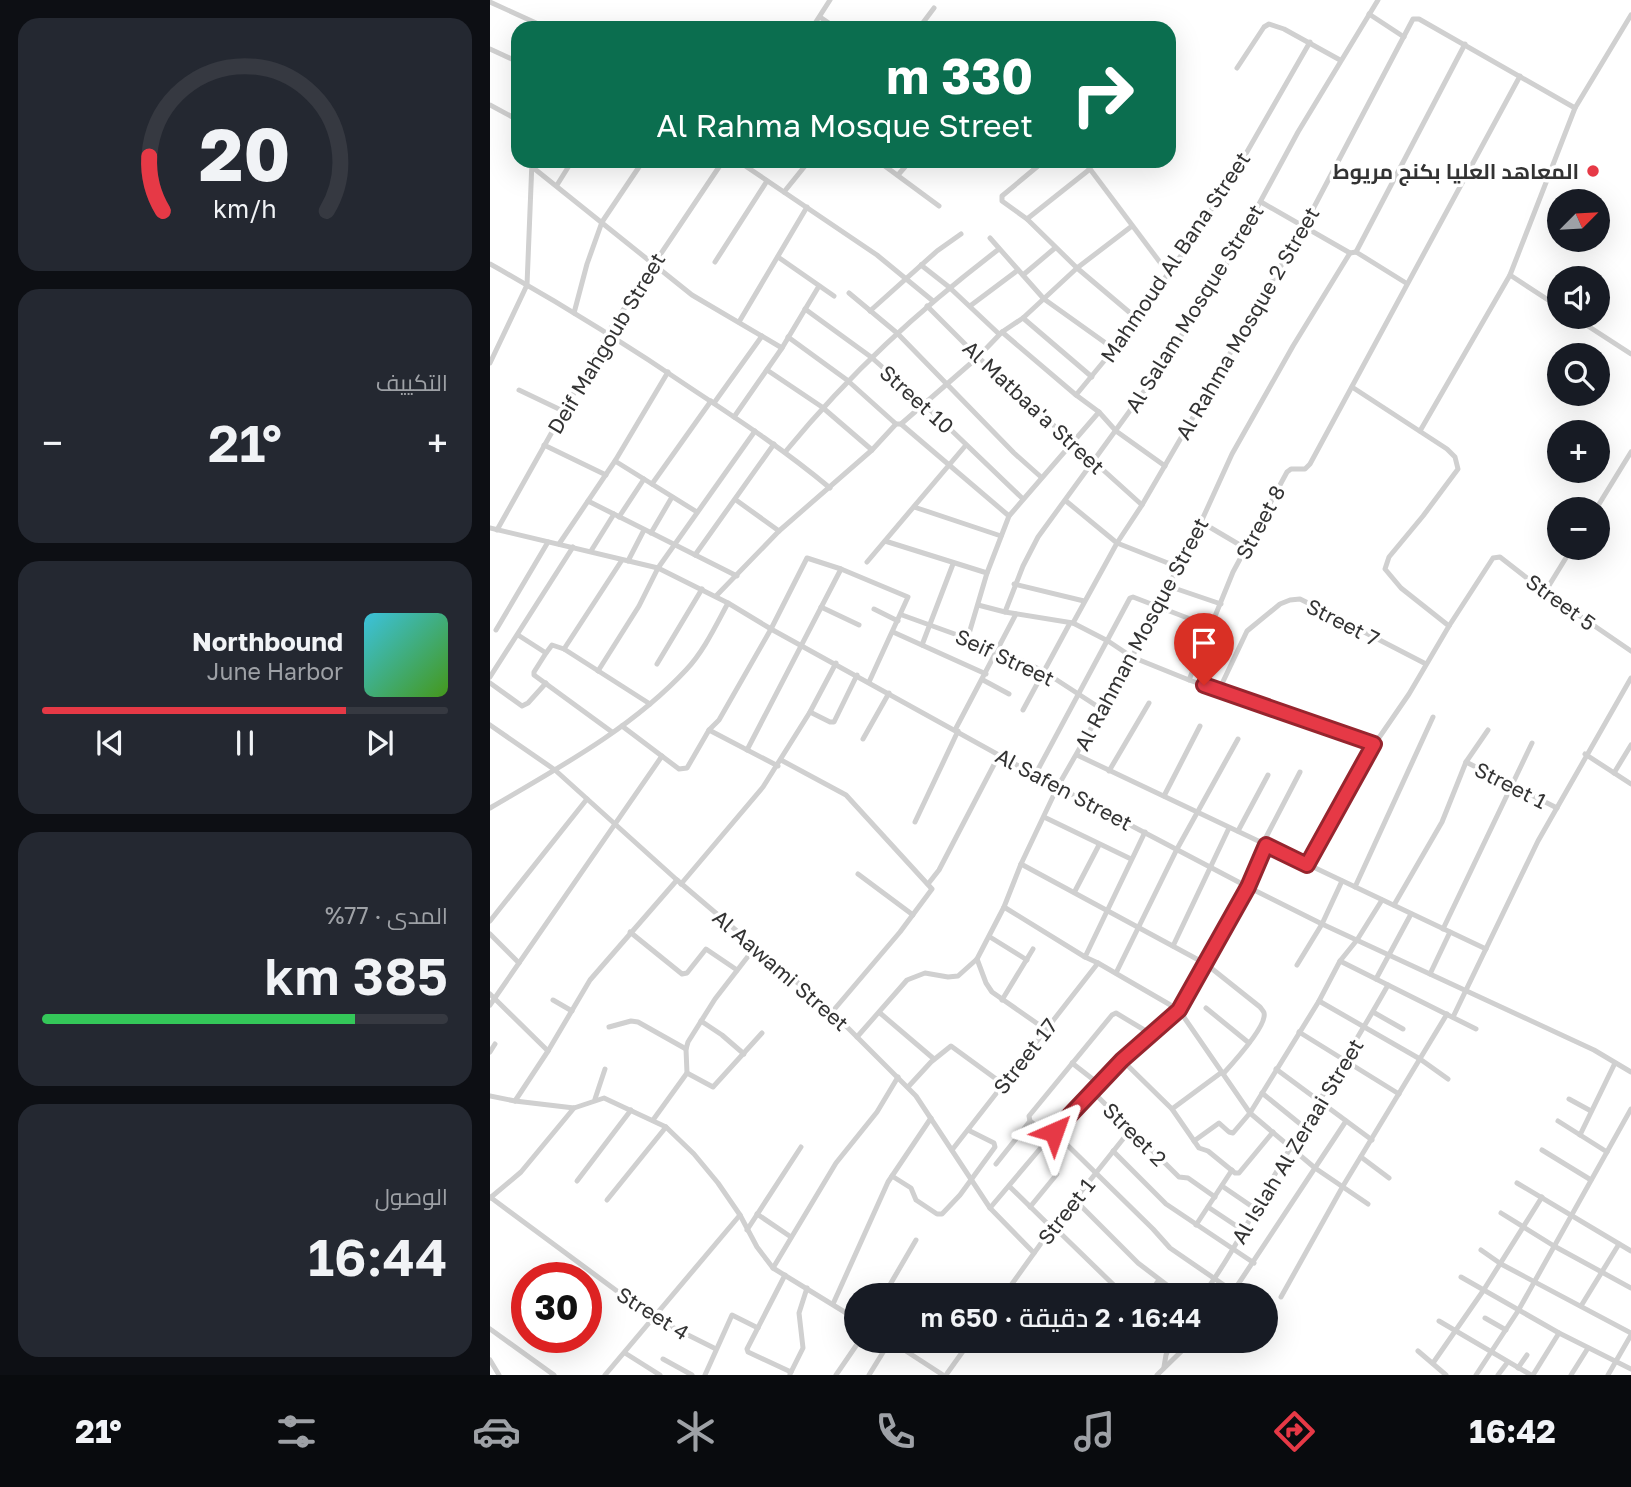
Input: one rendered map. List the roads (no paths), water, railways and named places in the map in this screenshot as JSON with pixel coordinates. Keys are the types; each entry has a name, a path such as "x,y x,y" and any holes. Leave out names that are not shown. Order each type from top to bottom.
{"street":[{"path":"817,21 830,0"},
{"name":"Al Salam Mosque Street","path":"1005,612 1014,584 1038,537 1153,379 1221,274 1298,132 1378,0"},
{"path":"490,2 532,21"},
{"path":"924,21 934,8"},
{"path":"1369,14 1404,37"},
{"path":"1419,431 1510,275 1575,108 1631,15"},
{"path":"820,17 826,21"},
{"name":"Al Rahma Mosque 2 Street","path":"1071,623 1303,228 1413,19 1419,19 1465,44"},
{"path":"1237,68 1267,24 1284,29 1340,60"},
{"name":"Mahmoud Al Bana Street","path":"1076,395 1114,349 1236,171 1310,42"},
{"path":"1465,44 1575,108"},
{"name":"Al Rahman Mosque Street","path":"857,1037 912,976 925,973 958,976 977,959 990,937 1058,786 1132,657 1201,522 1232,454 1293,346 1353,253 1465,44"},
{"path":"490,48 511,58"},
{"name":"Street 8","path":"1189,680 1245,548 1287,472 1291,469 1305,469 1310,464 1520,76"},
{"path":"490,105 511,116"},
{"path":"490,363 527,285 532,168"},
{"path":"537,168 692,295 782,348"},
{"path":"557,185 568,168"},
{"path":"574,313 602,222 638,168"},
{"name":"Deif Mahgoub Street","path":"497,530 607,334 718,168"},
{"path":"748,168 877,255 933,301"},
{"path":"785,192 804,168"},
{"path":"887,168 939,206"},
{"path":"898,176 904,168"},
{"path":"1036,168 1001,198 1135,317"},
{"path":"1027,219 1090,169 1168,273"},
{"path":"715,262 766,181"},
{"path":"1261,202 1303,228 1406,283"},
{"path":"739,322 807,207"},
{"path":"716,596 779,531 830,488 898,424 978,357 1000,333 1023,318 1077,268 1132,226"},
{"path":"870,311 905,278 961,234"},
{"path":"990,238 1044,299 1114,349"},
{"path":"786,451 822,407 871,357 949,287 999,248"},
{"path":"970,306 1055,248"},
{"path":"778,257 834,296"},
{"path":"490,264 668,372 786,451 830,488"},
{"path":"921,265 1000,333 1099,412 1116,430 1164,466"},
{"path":"1510,275 1547,299"},
{"path":"734,417 782,348 819,286"},
{"path":"849,293 897,333 1019,458 1041,477"},
{"name":"Al Matbaa'a Street","path":"927,306 978,357 1142,505"},
{"name":"Street 10","path":"805,309 871,357 1023,498"},
{"path":"1023,318 1093,377"},
{"path":"1592,329 1631,354"},
{"path":"652,484 762,336"},
{"path":"788,337 847,380 1009,516"},
{"path":"767,370 822,407 872,450"},
{"path":"559,544 615,461 668,372"},
{"path":"1307,865 1374,744 1409,694 1449,626 1401,588 1385,569 1389,557 1458,469 1458,462 1452,453 1352,387"},
{"path":"519,390 563,411"},
{"path":"968,637 987,573 1009,516 1099,412"},
{"path":"598,671 639,606 658,568 755,430"},
{"path":"695,555 774,444"},
{"path":"544,445 606,475"},
{"path":"867,562 966,445"},
{"path":"1603,497 1631,452"},
{"path":"615,461 697,513"},
{"path":"591,551 644,480"},
{"path":"651,533 672,497"},
{"path":"736,500 779,531"},
{"path":"1066,501 1117,543 1178,567"},
{"path":"588,502 737,576"},
{"path":"914,507 1001,536"},
{"path":"1201,522 1245,548"},
{"name":"Al Safen Street","path":"490,528 658,568 729,603 1035,775 1248,887 1594,1050 1631,1072"},
{"path":"564,649 644,530"},
{"path":"885,541 987,573"},
{"path":"496,630 548,542"},
{"path":"490,677 573,547"},
{"name":"Street 5","path":"1449,626 1491,561 1500,557 1545,592 1631,651"},
{"path":"622,726 662,757 684,770 709,730 719,720 771,629 806,559 841,569 908,597 869,682"},
{"path":"1545,592 1565,560"},
{"path":"922,645 953,564"},
{"path":"747,750 841,569"},
{"path":"1014,584 1084,601"},
{"path":"1168,586 1221,604"},
{"path":"657,664 702,589"},
{"path":"1035,775 1130,598 1211,627"},
{"name":"Street 7","path":"1219,690 1247,631 1280,604 1290,600 1300,599 1426,664"},
{"path":"490,808 622,726 650,704 687,669 729,603"},
{"path":"978,605 1071,623 1108,641 1132,657 1189,680 1374,744"},
{"path":"821,607 859,625"},
{"name":"Seif Street","path":"874,609 968,637 999,650 1044,671 1103,710"},
{"path":"915,822 1016,614"},
{"path":"1024,710 1071,623"},
{"path":"893,632 984,677 1009,694"},
{"path":"518,635 546,653"},
{"path":"612,732 533,673 552,645 564,649 650,704"},
{"path":"515,1101 590,980 630,932 679,882 763,787 780,763 836,663"},
{"path":"810,712 834,722 857,675"},
{"path":"1453,1017 1538,841 1585,754 1631,678"},
{"path":"490,682 522,706 546,683"},
{"path":"863,739 889,693"},
{"path":"1109,771 1149,704"},
{"path":"1355,887 1433,717"},
{"name":"Al Aawami Street","path":"490,725 555,769 679,882 832,1012 908,1087 990,1208 1034,1253"},
{"path":"1164,796 1200,726"},
{"path":"709,730 846,795 928,884 931,892 832,1012"},
{"path":"1394,905 1443,822 1465,762 1488,730"},
{"path":"1116,973 1177,849 1238,739"},
{"path":"1443,929 1532,743"},
{"path":"1614,773 1631,745"},
{"path":"1585,754 1631,784"},
{"path":"928,884 939,870 999,755"},
{"path":"1077,755 1486,949"},
{"path":"490,1005 492,996 519,963 662,757"},
{"name":"Street 1","path":"1465,762 1557,808"},
{"path":"990,1208 1092,1091 1122,1060 1179,1010 1248,887 1265,844 1300,772"},
{"path":"1238,831 1268,775"},
{"path":"490,920 587,799"},
{"path":"1044,817 1131,859"},
{"path":"1173,946 1229,828"},
{"path":"1085,957 1145,832"},
{"path":"1075,891 1099,845"},
{"path":"1021,864 1206,964 1263,1011 1264,1019 1249,1042 1222,1073 1172,1109"},
{"path":"858,874 913,915"},
{"path":"1297,965 1322,924 1342,881"},
{"path":"1195,1141 1219,1123 1233,1133 1250,1113 1319,1001 1340,961 1382,900"},
{"path":"1004,907 1179,1010 1250,1113 1315,1168 1368,1204"},
{"path":"1376,979 1411,914"},
{"path":"630,932 682,974 688,973 706,949 737,971"},
{"path":"1430,974 1450,932"},
{"path":"490,934 519,963"},
{"path":"990,937 1027,960"},
{"path":"653,1120 687,1073 688,1042 756,946"},
{"path":"1002,1000 1033,949"},
{"path":"977,959 988,987 1002,1000 1045,1029"},
{"path":"1340,961 1476,1029"},
{"name":"Street 17","path":"953,1150 1098,962"},
{"name":"Al Islah Al Zeraai Street","path":"1211,1283 1388,985"},
{"path":"492,996 548,1051"},
{"path":"553,1000 572,1012"},
{"path":"1319,1001 1420,1059 1448,1079"},
{"path":"1206,1008 1249,1042"},
{"path":"1373,1012 1403,1029"},
{"path":"880,1013 934,1059"},
{"path":"996,1164 1030,1121 1029,1116 1113,1013 1151,1034"},
{"path":"1281,1297 1343,1186 1447,1014"},
{"path":"609,1027 631,1021 643,1024 686,1049"},
{"path":"701,1021 744,1054"},
{"path":"1299,1032 1399,1094"},
{"path":"687,1073 713,1087 762,1033"},
{"path":"490,1052 495,1044"},
{"path":"908,1087 934,1059 951,1046 1003,1084"},
{"path":"1122,1060 1172,1109 1199,1148 1208,1151 1232,1170 1239,1173 1273,1132"},
{"path":"1072,1063 1099,1084"},
{"path":"1580,1135 1615,1063"},
{"path":"595,1099 605,1069"},
{"path":"1276,1069 1372,1140"},
{"path":"773,1268 840,1157 877,1112 898,1077"},
{"name":"Street 2","path":"1092,1091 1178,1177 1188,1178 1214,1197"},
{"path":"1262,1093 1304,1127"},
{"path":"490,1096 573,1108"},
{"path":"490,1197 521,1172 573,1108 604,1098 666,1127 706,1168 773,1268 844,1311"},
{"path":"1569,1098 1591,1111"},
{"path":"1476,1375 1535,1282 1631,1109"},
{"path":"578,1181 631,1110"},
{"path":"833,1304 892,1176 931,1118"},
{"path":"1030,1121 1052,1135 1096,1173 1170,1248 1221,1283"},
{"name":"Al Islah Al Zeraai Street","path":"1240,1283 1346,1121"},
{"path":"1558,1121 1607,1152"},
{"path":"607,1200 666,1127"},
{"name":"Street 1","path":"1013,1283 1052,1227 1131,1129"},
{"path":"892,1176 911,1188 916,1200 939,1215 960,1195 995,1144 968,1130"},
{"path":"747,1230 801,1147"},
{"path":"1542,1150 1591,1180"},
{"path":"1113,1151 1166,1204 1254,1263"},
{"path":"1361,1157 1389,1178"},
{"path":"1196,1225 1232,1170"},
{"path":"1030,1207 1057,1174"},
{"path":"1517,1183 1631,1251"},
{"path":"1009,1186 1111,1283"},
{"path":"1222,1186 1257,1210"},
{"name":"Street 4","path":"490,1197 652,1317 716,1349"},
{"path":"1433,1363 1542,1197"},
{"path":"1074,1199 1138,1263 1163,1283"},
{"path":"1208,1207 1244,1230"},
{"path":"1501,1213 1631,1288"},
{"path":"757,1214 792,1237"},
{"path":"605,1375 740,1215"},
{"path":"891,1283 916,1240"},
{"path":"1581,1306 1619,1244"},
{"path":"1482,1250 1500,1264 1631,1334 1608,1375"},
{"path":"785,1275 747,1349 790,1374 803,1348 799,1313 807,1288"},
{"path":"1461,1277 1559,1334 1631,1368"},
{"path":"705,1375 733,1314 758,1328"},
{"path":"1485,1318 1506,1330"},
{"path":"1438,1321 1532,1375 1559,1334"},
{"path":"490,1329 554,1375"},
{"path":"1571,1375 1588,1348"},
{"path":"1418,1351 1446,1375"},
{"path":"625,1353 660,1375"},
{"path":"836,1375 851,1353"},
{"path":"869,1375 883,1353"},
{"path":"909,1353 945,1375 961,1353"},
{"path":"1164,1367 1167,1353"},
{"path":"1157,1375 1180,1353"},
{"path":"1518,1368 1527,1354"},
{"path":"663,1359 692,1375"},
{"path":"490,1360 499,1375"},
{"path":"1498,1375 1507,1363"}],"place":[{"name":"المعاهد العليا بكنج مريوط","path":"1593,171"}]}
